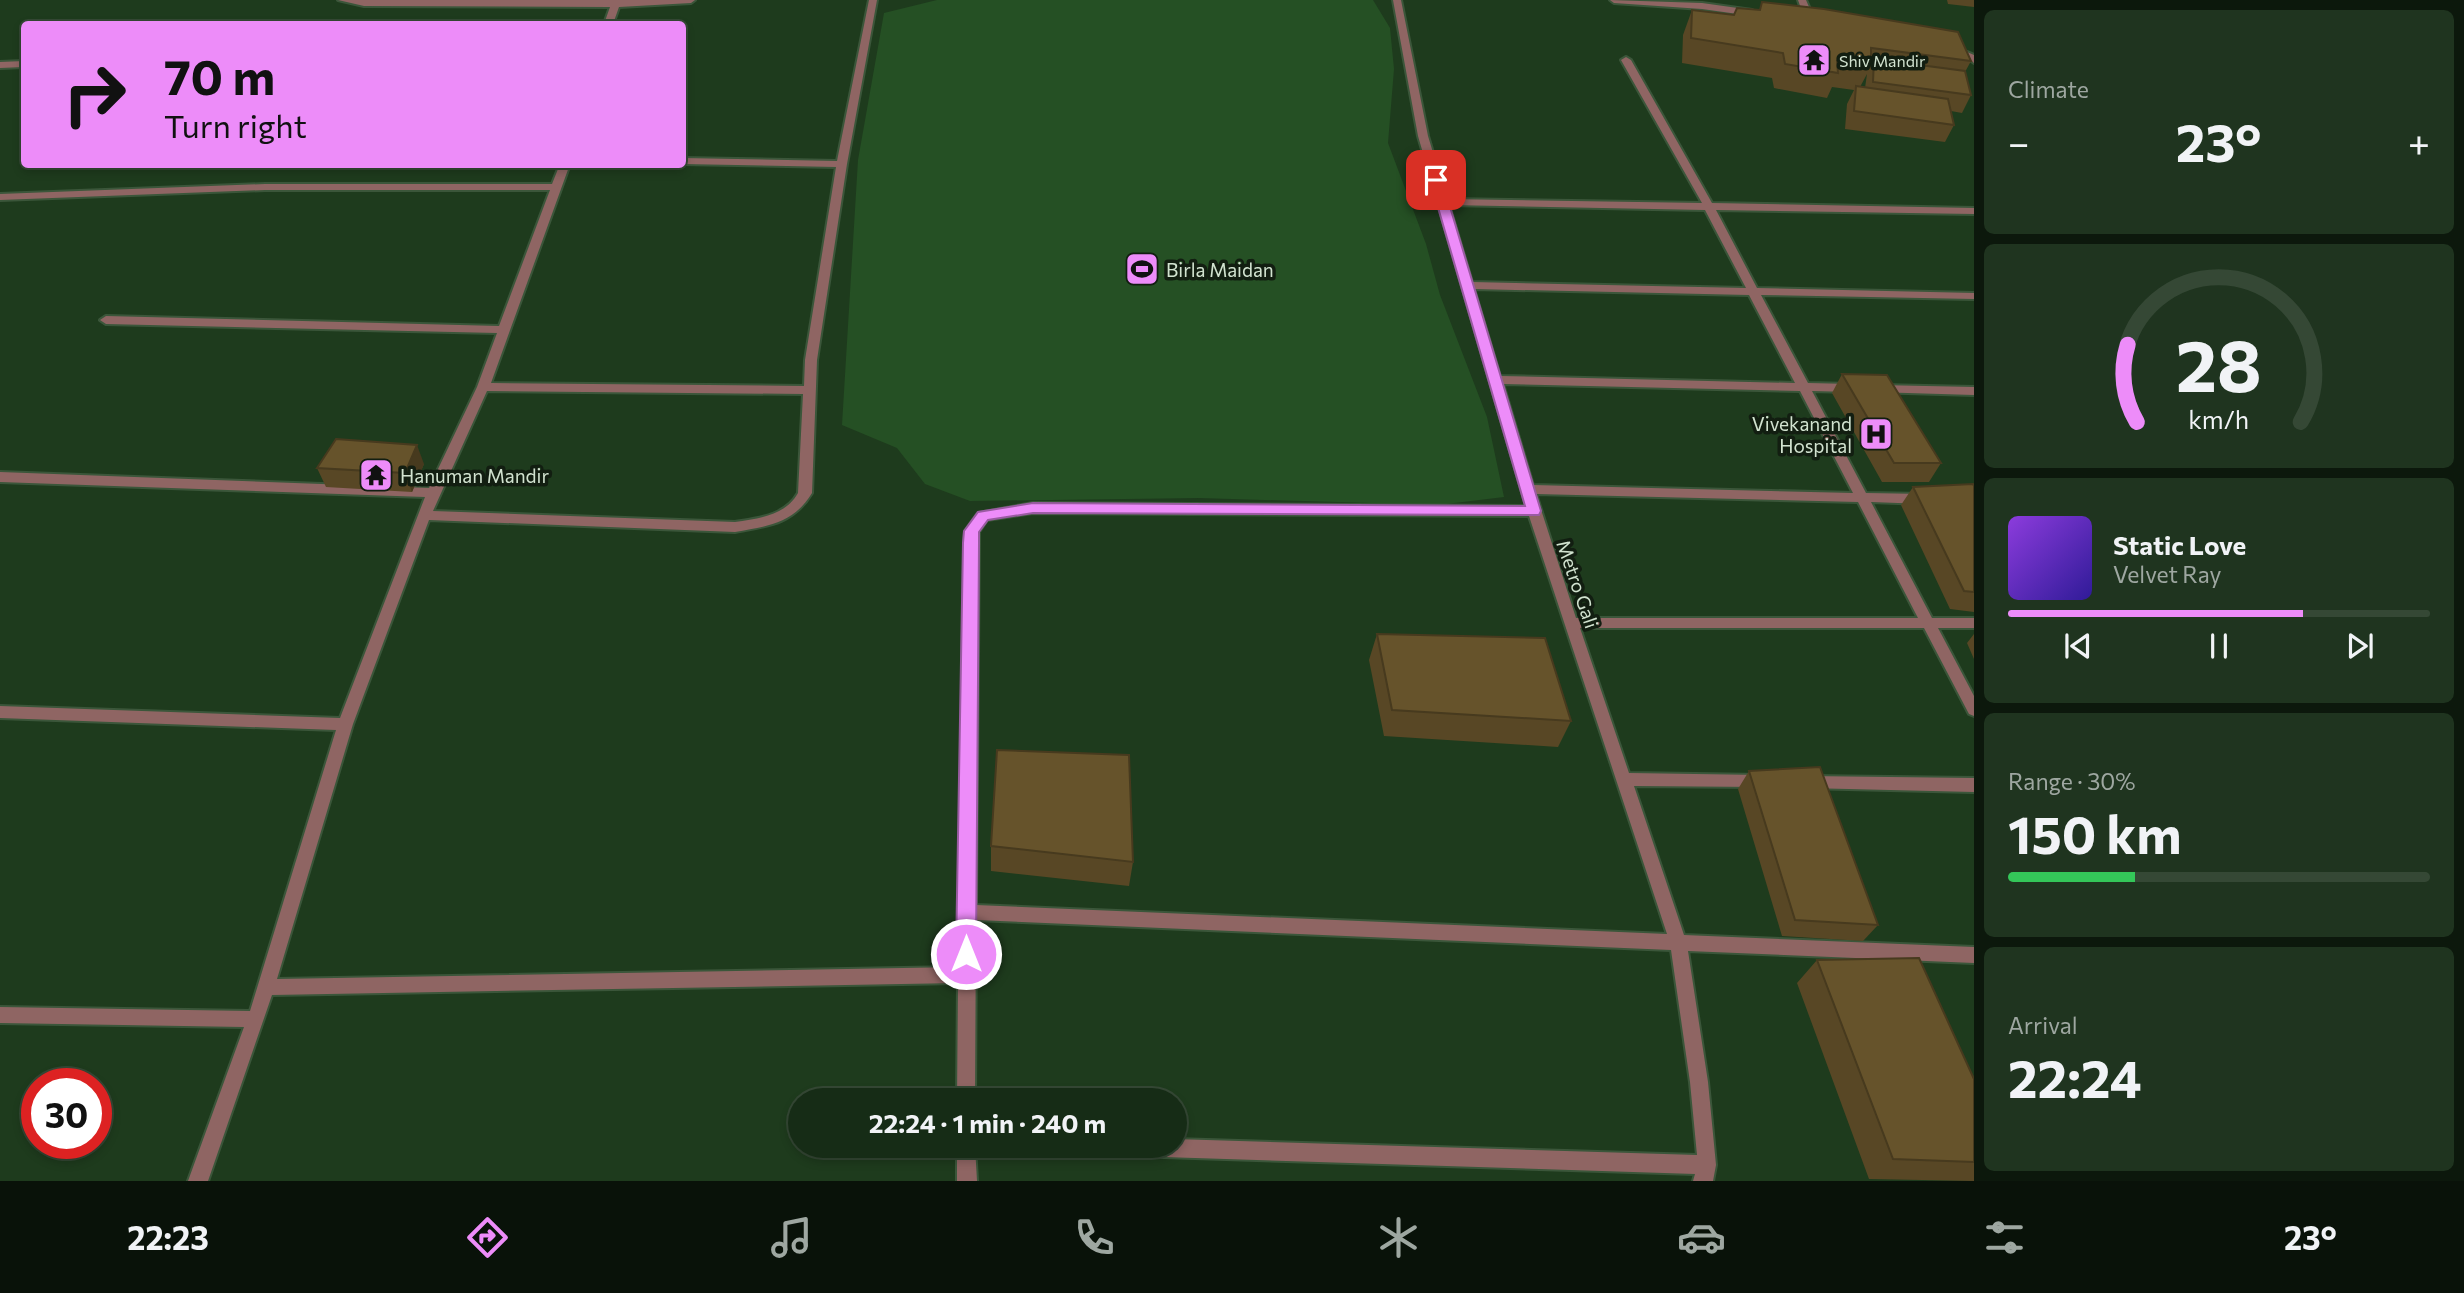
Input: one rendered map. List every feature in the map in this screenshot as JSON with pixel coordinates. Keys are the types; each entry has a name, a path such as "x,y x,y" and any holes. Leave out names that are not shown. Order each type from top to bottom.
{"street":[{"path":"342,0 364,3 691,0"},
{"path":"425,515 735,527 775,519 799,505 805,493 811,360 842,164 873,0"},
{"name":"Metro Gali","path":"1397,0 1423,136 1527,489 1679,944 1699,1082 1705,1173"},
{"path":"1615,0 1702,6 1764,15"},
{"path":"1802,0 1811,23"},
{"path":"610,21 616,2"},
{"path":"1799,21 1824,24"},
{"path":"1974,50 1945,46 1968,54 1974,60"},
{"path":"1626,60 1709,207 1974,710"},
{"path":"0,65 21,64"},
{"path":"686,162 842,164"},
{"path":"198,1181 256,1019 345,724 433,493 483,387 564,168"},
{"path":"0,197 265,187 557,187"},
{"path":"1443,202 1974,211"},
{"path":"1467,285 1974,296"},
{"path":"106,320 504,330"},
{"path":"1496,380 1974,391"},
{"path":"483,387 810,390"},
{"path":"0,477 433,493"},
{"path":"1527,489 1934,499"},
{"path":"966,1088 971,543 972,531 983,516 1033,508 1534,511"},
{"path":"1571,622 1974,623"},
{"path":"0,712 345,724"},
{"path":"1623,779 1974,785"},
{"path":"966,912 1974,955"},
{"path":"266,987 966,975"},
{"path":"0,1016 256,1019"},
{"path":"1187,1150 1705,1173"},
{"path":"967,1158 967,1181"}],"green space":[{"name":"Birla Maidan","path":"937,0 1373,0 1390,28 1394,69 1388,143 1426,244 1440,295 1487,417 1504,497 1438,505 1199,498 970,501 925,484 897,448 842,425 858,160 884,13"}],"building":[{"path":"1762,2 1824,9 1958,32 1971,61 1871,48 1871,66 1837,61 1838,73 1785,64 1783,53 1691,38 1692,10 1734,15 1737,8 1760,10"},
{"path":"1874,59 1965,71 1971,95 1873,82"},
{"path":"1856,86 1948,99 1954,125 1854,111"},
{"path":"1842,374 1887,375 1941,463 1894,463"},
{"path":"336,439 417,445 405,473 317,468"},
{"path":"1973,484 1974,592 1964,591 1913,487"},
{"path":"1377,634 1545,638 1571,721 1392,710"},
{"path":"997,750 1129,755 1133,862 991,846"},
{"path":"1820,767 1878,925 1795,920 1749,771"},
{"path":"1919,958 1974,1079 1974,1162 1893,1159 1817,960"}],"place":[{"name":"Shiv Mandir","path":"1814,60"},
{"name":"Birla Maidan","path":"1142,269"},
{"name":"Vivekanand Hospital","path":"1876,434"},
{"name":"Hanuman Mandir","path":"376,475"}],"route":[{"path":"966,954 971,543 972,531 983,516 1033,508 1534,511 1436,180"}]}
